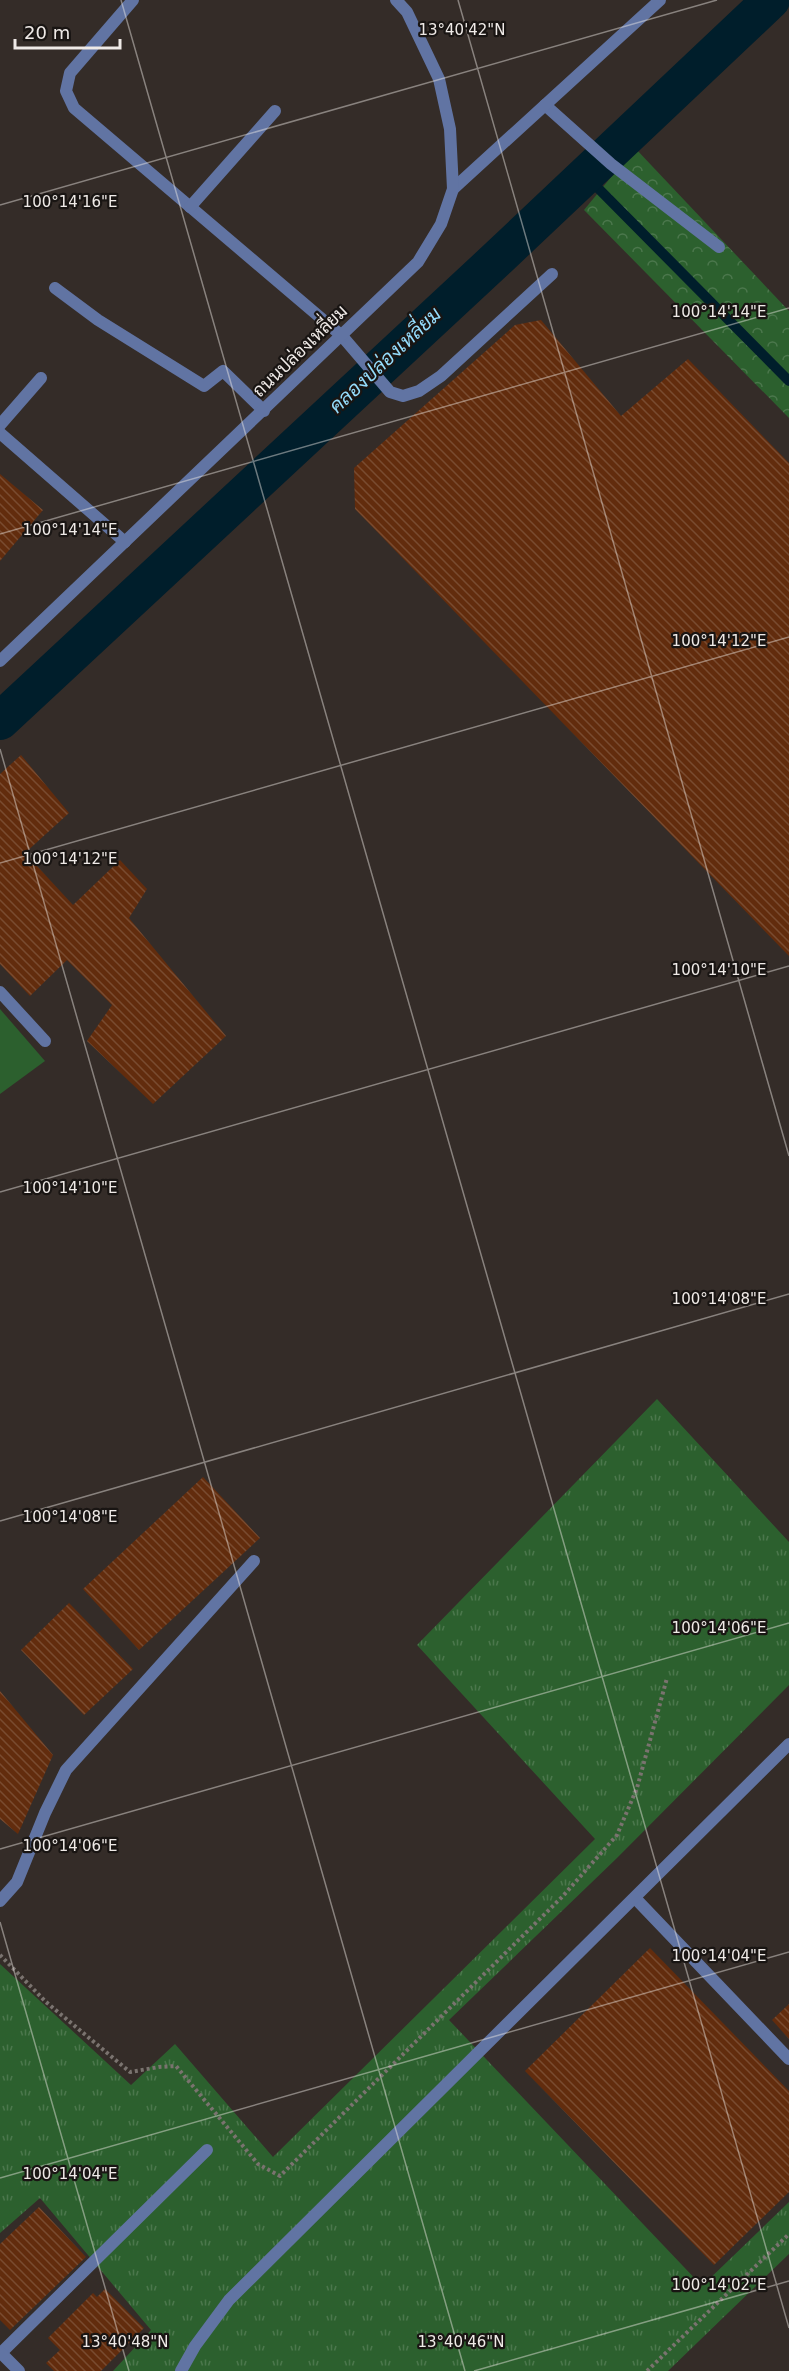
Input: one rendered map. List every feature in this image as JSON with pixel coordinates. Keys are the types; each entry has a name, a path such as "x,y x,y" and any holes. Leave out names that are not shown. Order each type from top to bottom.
{"street":[{"path":"133,0 70,73 66,91 74,108 342,336 390,392 403,396 419,391 441,376 552,274"},
{"name":"ถนนปล่องเหลี่ยม","path":"0,661 418,262 441,224 453,189 450,129 439,79 407,12 396,0"},
{"path":"453,189 660,0"},
{"path":"545,105 611,164 719,247"},
{"path":"190,207 275,111"},
{"path":"56,288 98,320 204,386 223,370 264,411"},
{"path":"0,425 41,378"},
{"path":"0,433 125,542"},
{"path":"0,992 45,1041"},
{"path":"0,1901 17,1882 66,1770 254,1561"},
{"path":"181,2371 195,2346 229,2300 789,1744"},
{"path":"634,1898 789,2060"},
{"path":"19,2371 1,2353 207,2150"}],"path":[{"path":"0,1954 46,2002 130,2072 159,2067 176,2067 258,2164 280,2176 563,1896 616,1835 637,1788 667,1678"},
{"path":"646,2371 789,2234"}],"green space":[{"path":"635,148 789,311 789,418 584,210"},
{"path":"0,1009 45,1061 0,1094"},
{"path":"657,1399 789,1542 789,1685 617,1858 449,2020 702,2286 789,2202 789,2254 668,2371 113,2371 151,2330 40,2198 0,2233 0,1964 131,2085 175,2044 273,2157 595,1839 417,1645"}],"building":[{"path":"541,320 621,416 688,359 789,463 789,956 355,509 354,468 515,325"},
{"path":"0,474 43,510 0,561"},
{"path":"21,755 69,813 25,853 73,905 120,860 147,889 129,918 226,1036 153,1104 87,1041 112,1005 67,960 30,996 0,964 0,774"},
{"path":"203,1477 260,1538 139,1650 83,1589"},
{"path":"69,1603 133,1669 84,1715 21,1650"},
{"path":"0,1691 53,1755 18,1834 0,1819"},
{"path":"650,1948 789,2091 789,2192 714,2265 525,2071"},
{"path":"789,2004 789,2039 772,2020"},
{"path":"39,2207 86,2257 10,2330 0,2320 0,2244"},
{"path":"105,2289 144,2328 101,2371 54,2371 46,2363 60,2350 48,2338 93,2293 97,2297"}],"waterway":[{"name":"คลองปล่องเหลี่ยม","path":"0,721 499,257 771,0"},
{"path":"586,176 789,381"}]}
